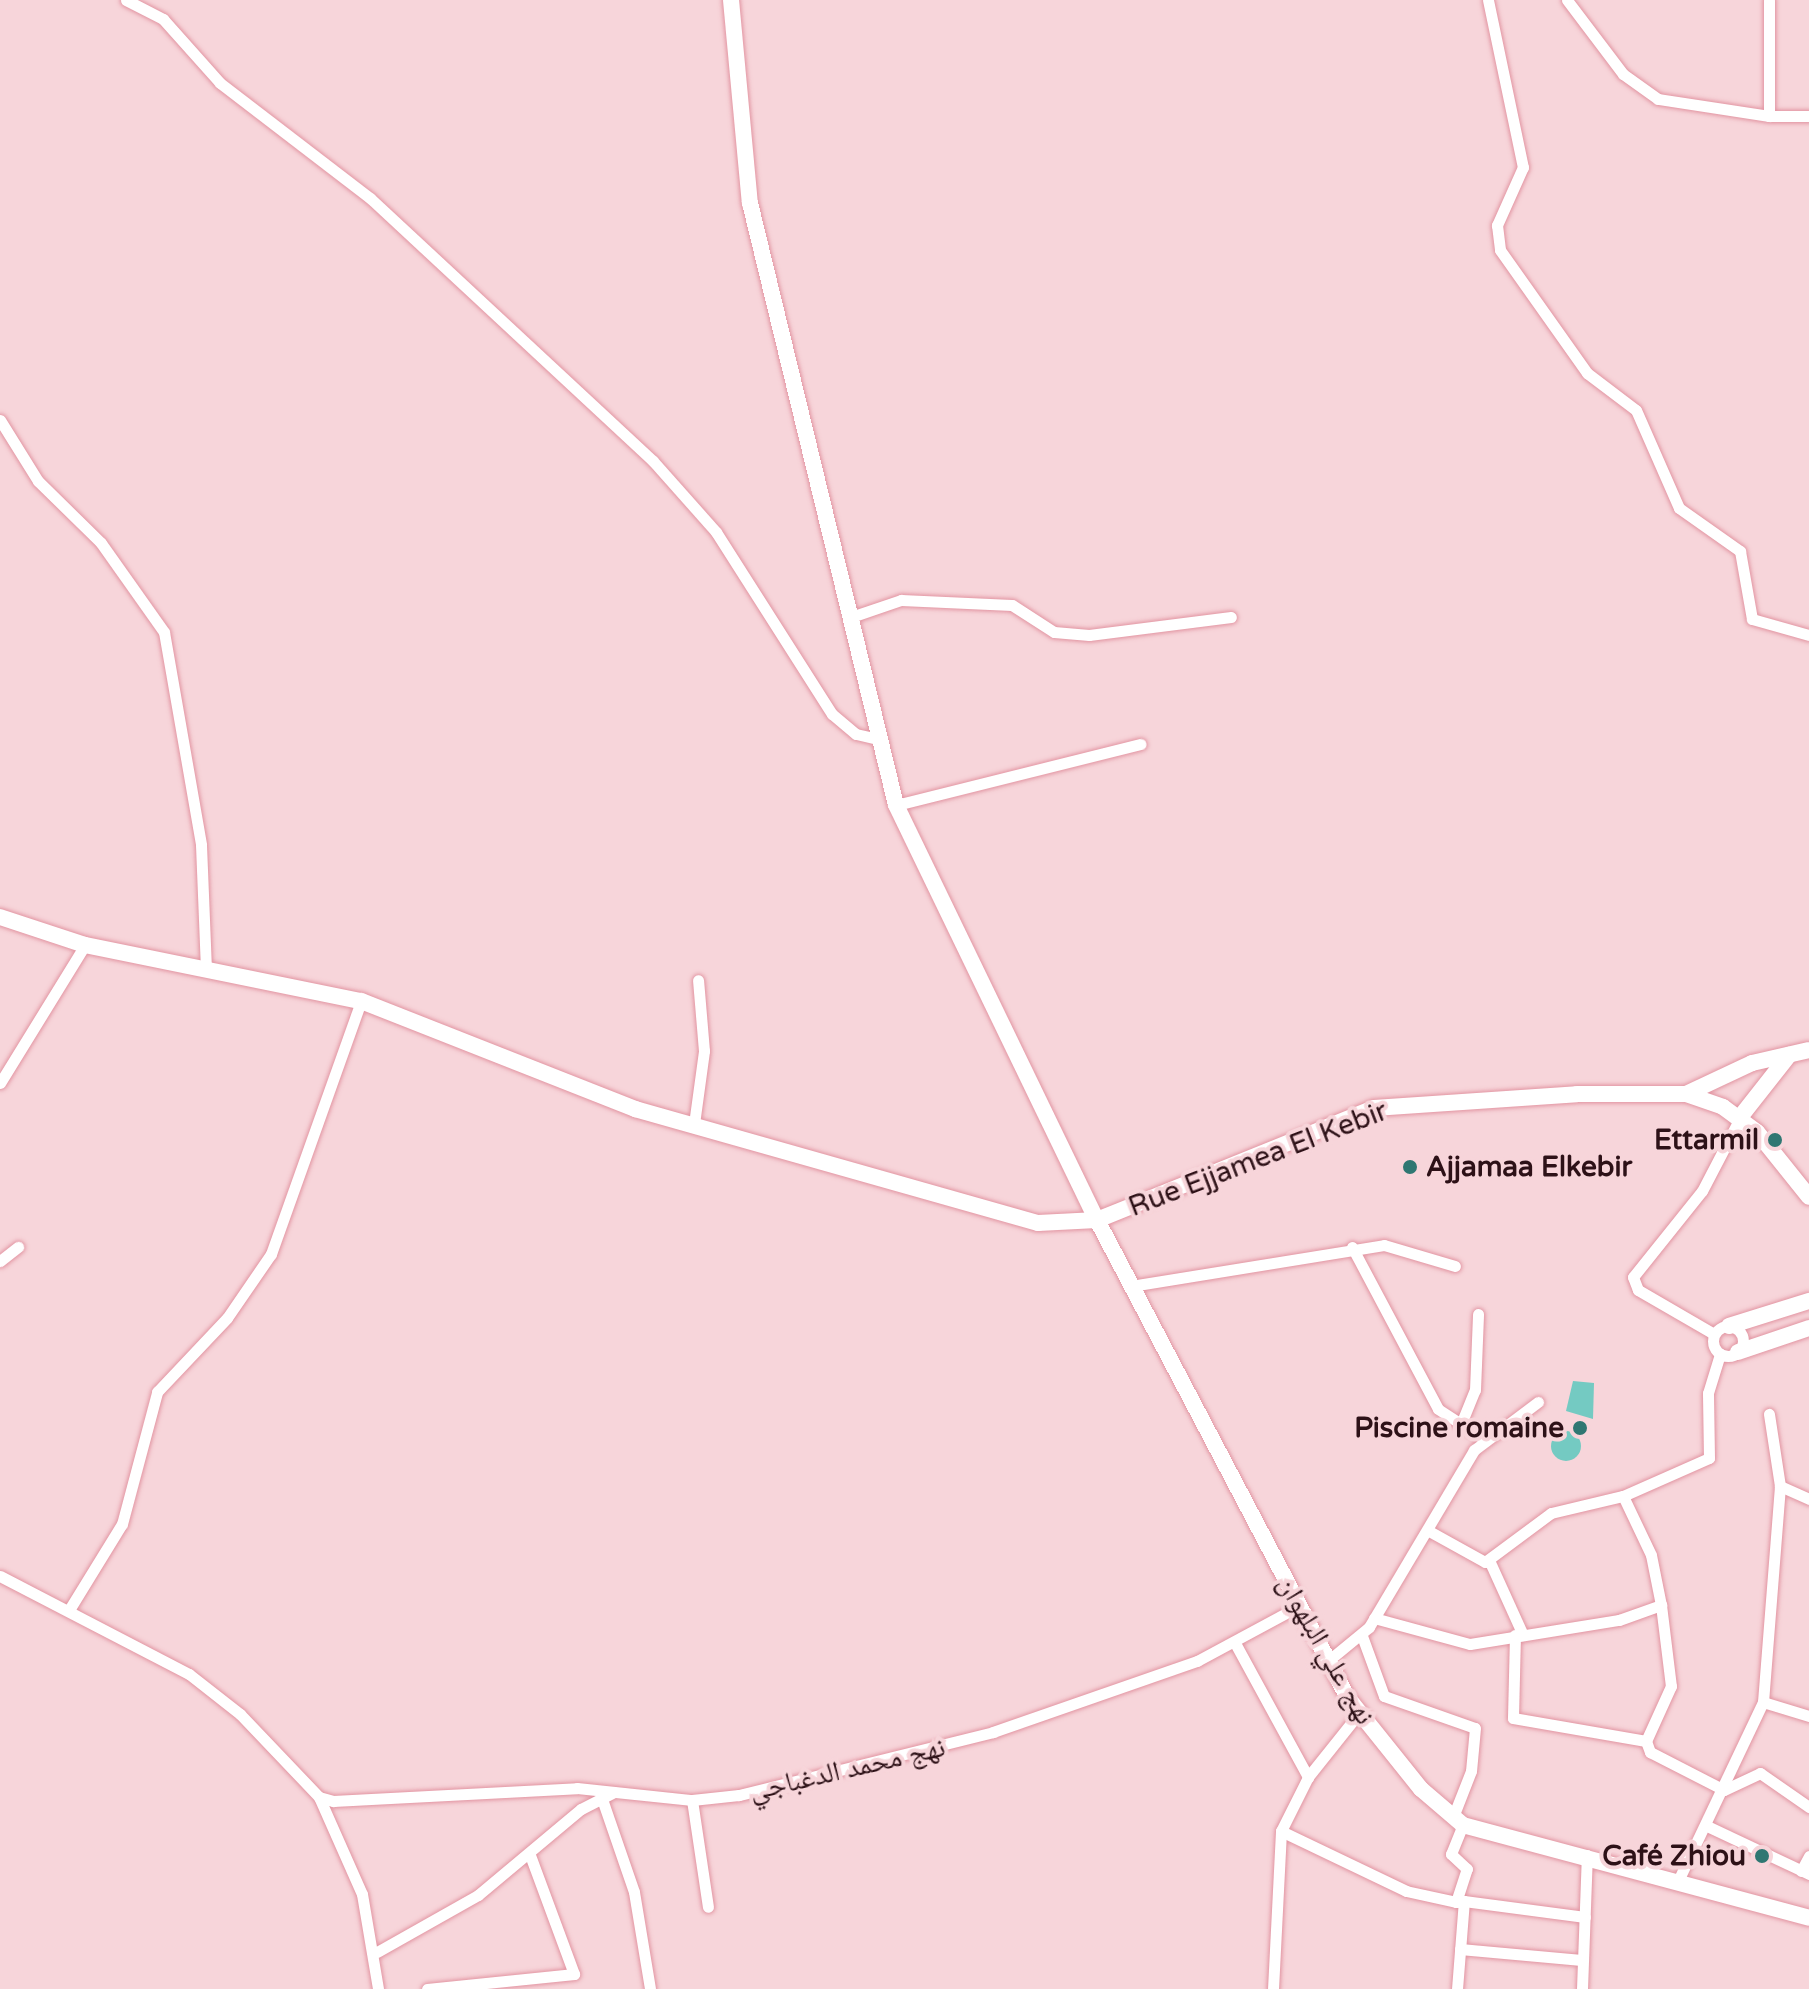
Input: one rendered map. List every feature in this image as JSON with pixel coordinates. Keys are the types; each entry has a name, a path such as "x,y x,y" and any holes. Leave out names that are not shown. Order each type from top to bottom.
{"street":[{"path":"126,0 163,19 220,83 370,198 653,461 716,532 832,714 856,734 878,739"},
{"name":"نهج علي البلهوان","path":"731,0 750,203 854,616 878,739 896,805 1097,1220 1299,1606 1359,1713 1458,1821"},
{"path":"1488,0 1523,167 1500,214 1500,250 1587,373 1636,410 1679,508 1740,551 1752,619 1809,635"},
{"path":"1567,0 1623,74 1658,99 1769,116 1809,116"},
{"path":"1769,0 1769,116"},
{"path":"0,420 38,481 101,543 164,632 201,845 206,967"},
{"path":"854,616 901,600 1012,605 1054,632 1089,635 1231,617"},
{"path":"896,805 1141,744"},
{"path":"0,917 85,945 206,967 361,1001 635,1109 1020,1220 1097,1220"},
{"path":"0,1083 85,945"},
{"path":"694,1124 704,1051 698,980"},
{"path":"69,1610 122,1524 157,1392 227,1318 271,1254 361,1001"},
{"path":"1686,1094 1752,1063 1809,1050"},
{"path":"1738,1352 1743,1338 1638,1290 1633,1277 1702,1191 1741,1116 1789,1055"},
{"name":"Rue Ejjamea El Kebir","path":"1097,1220 1374,1108 1458,1098 1686,1094 1741,1116 1809,1197"},
{"path":"1131,1286 1352,1247 1396,1246 1455,1266"},
{"path":"0,1261 18,1247"},
{"path":"1352,1247 1438,1409 1484,1439"},
{"path":"1722,1330 1809,1301"},
{"path":"1461,1424 1475,1390 1478,1314"},
{"path":"1720,1354 1738,1352 1809,1328"},
{"path":"1429,1531 1474,1560 1489,1560 1551,1513 1623,1496 1713,1451 1708,1393 1720,1354 1722,1330"},
{"path":"1329,1660 1362,1636 1484,1439 1538,1402"},
{"path":"1678,1881 1707,1826 1763,1702 1780,1486 1769,1414"},
{"path":"1780,1486 1809,1499"},
{"path":"1623,1496 1651,1555 1671,1686 1646,1741"},
{"path":"1489,1560 1519,1635 1513,1718 1646,1741 1661,1761 1724,1790 1760,1773 1809,1807"},
{"path":"0,1576 189,1674 240,1714 319,1797 362,1894 377,1952 378,1989"},
{"path":"1374,1618 1439,1640 1519,1635 1619,1620 1661,1605"},
{"name":"نهج محمد الدغباجي","path":"319,1797 369,1799 615,1792 692,1800 845,1773 966,1740 1235,1643 1299,1606"},
{"path":"1362,1636 1384,1696 1475,1728 1471,1771 1451,1854 1467,1869 1460,1901 1457,1989"},
{"path":"1235,1643 1308,1777"},
{"path":"1763,1702 1809,1716"},
{"path":"1273,1989 1281,1831 1308,1777 1359,1713"},
{"path":"377,1952 478,1895 615,1792"},
{"path":"602,1799 634,1892 650,1989"},
{"path":"692,1800 708,1907"},
{"path":"1458,1821 1809,1918"},
{"path":"1707,1826 1805,1872 1809,1856"},
{"path":"1281,1831 1406,1891 1585,1917"},
{"path":"427,1989 574,1974 530,1855"},
{"path":"1582,1989 1587,1855"},
{"path":"1460,1949 1582,1960"}],"water":[{"path":"1573,1381 1594,1383 1593,1419 1566,1411"},
{"path":"1566,1431 1577,1435 1581,1446 1577,1457 1566,1461 1555,1457 1551,1446 1555,1435"}],"place":[{"name":"Ettarmil","path":"1775,1140"},
{"name":"Ajjamaa Elkebir","path":"1410,1167"},
{"name":"Piscine romaine","path":"1580,1428"},
{"name":"Café Zhiou","path":"1762,1856"}]}
